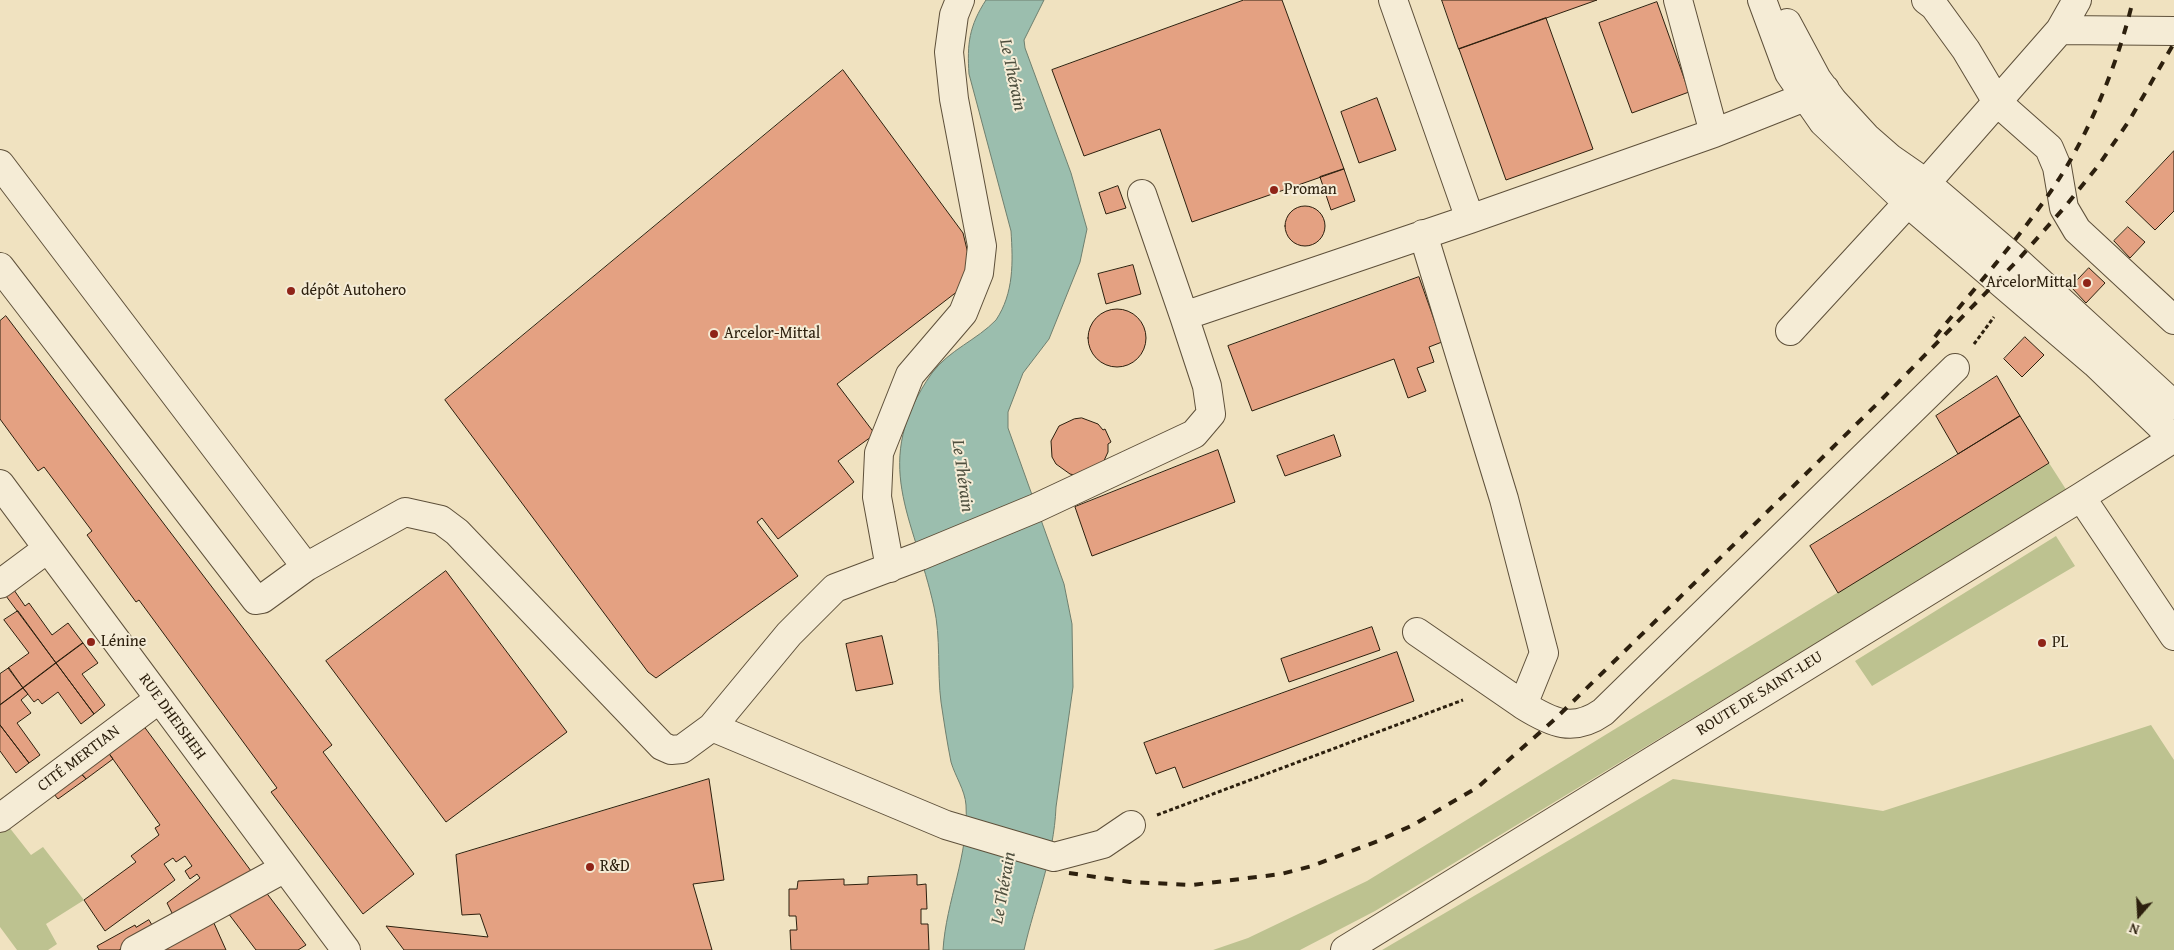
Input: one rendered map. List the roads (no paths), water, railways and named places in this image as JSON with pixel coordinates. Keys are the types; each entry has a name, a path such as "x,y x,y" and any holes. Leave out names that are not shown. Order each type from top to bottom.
{"street":[{"path":"890,568 878,497 879,452 910,376 963,313 979,273 982,246 954,100 949,52 954,15 960,0"},
{"path":"1393,0 1470,219"},
{"path":"1678,0 1714,133"},
{"path":"1762,0 1789,73 1850,120 1877,147 1926,183 2077,314 2174,405"},
{"path":"1778,0 1802,54 1823,122 1908,203 2095,363 2174,438"},
{"path":"1926,0 1934,6 1966,50 1997,102 2049,148 2057,167 2064,208 2077,230 2174,320"},
{"path":"2056,0 2060,30"},
{"path":"1790,331 1926,183 2060,30 2077,0"},
{"path":"2060,30 2078,20 2097,0"},
{"path":"2060,30 2174,31"},
{"path":"1184,316 1470,219 1714,133 1815,94"},
{"path":"0,164 306,567"},
{"path":"0,267 256,600 262,599 306,567 405,512 441,520 457,532 662,746 671,750 682,749 712,727 789,634 835,588 890,568 1036,508 1194,434 1211,414 1207,386 1142,194"},
{"path":"1423,234 1504,499 1544,653 1524,705"},
{"path":"1417,632 1536,713 1568,724 1580,724 1591,720 1603,712 1955,368"},
{"name":"ROUTE DE SAINT-LEU","path":"1345,950 2174,438"},
{"name":"RUE DHEISHEH","path":"0,484 158,700 346,950"},
{"path":"2081,497 2174,636"},
{"path":"0,584 47,549"},
{"name":"CITÉ MERTIAN","path":"0,818 158,700"},
{"path":"712,727 946,825 1054,857 1103,844 1131,824"},
{"path":"135,950 285,868"}],"water":[{"name":"Le Thérain","path":"986,0 1044,0 1024,40 1025,48 1071,173 1087,229 1080,262 1049,339 1023,373 1008,412 1008,428 1064,584 1072,624 1073,687 1052,844 1024,950 943,950 948,914 964,842 966,805 964,794 951,762 942,710 934,607 908,517 902,490 900,463 903,435 913,405 932,373 955,351 996,320 1002,310 1009,288 1012,266 1011,231 969,74 968,53 970,36 980,9"}],"railway":[{"path":"1935,337 2029,222 2069,162 2092,117 2112,70 2133,0"},
{"path":"1069,873 1130,882 1192,885 1281,874 1312,866 1378,841 1413,825 1478,787 1554,720 1713,565 1880,401 2017,261 2098,166 2129,121 2174,43"}],"place":[{"name":"Proman","path":"1274,190"},
{"name":"ArcelorMittal","path":"2087,283"},
{"name":"dépôt Autohero","path":"291,291"},
{"name":"Arcelor-Mittal","path":"714,334"},
{"name":"Lénine","path":"91,642"},
{"name":"PL","path":"2042,643"},
{"name":"R&D","path":"590,867"}]}
